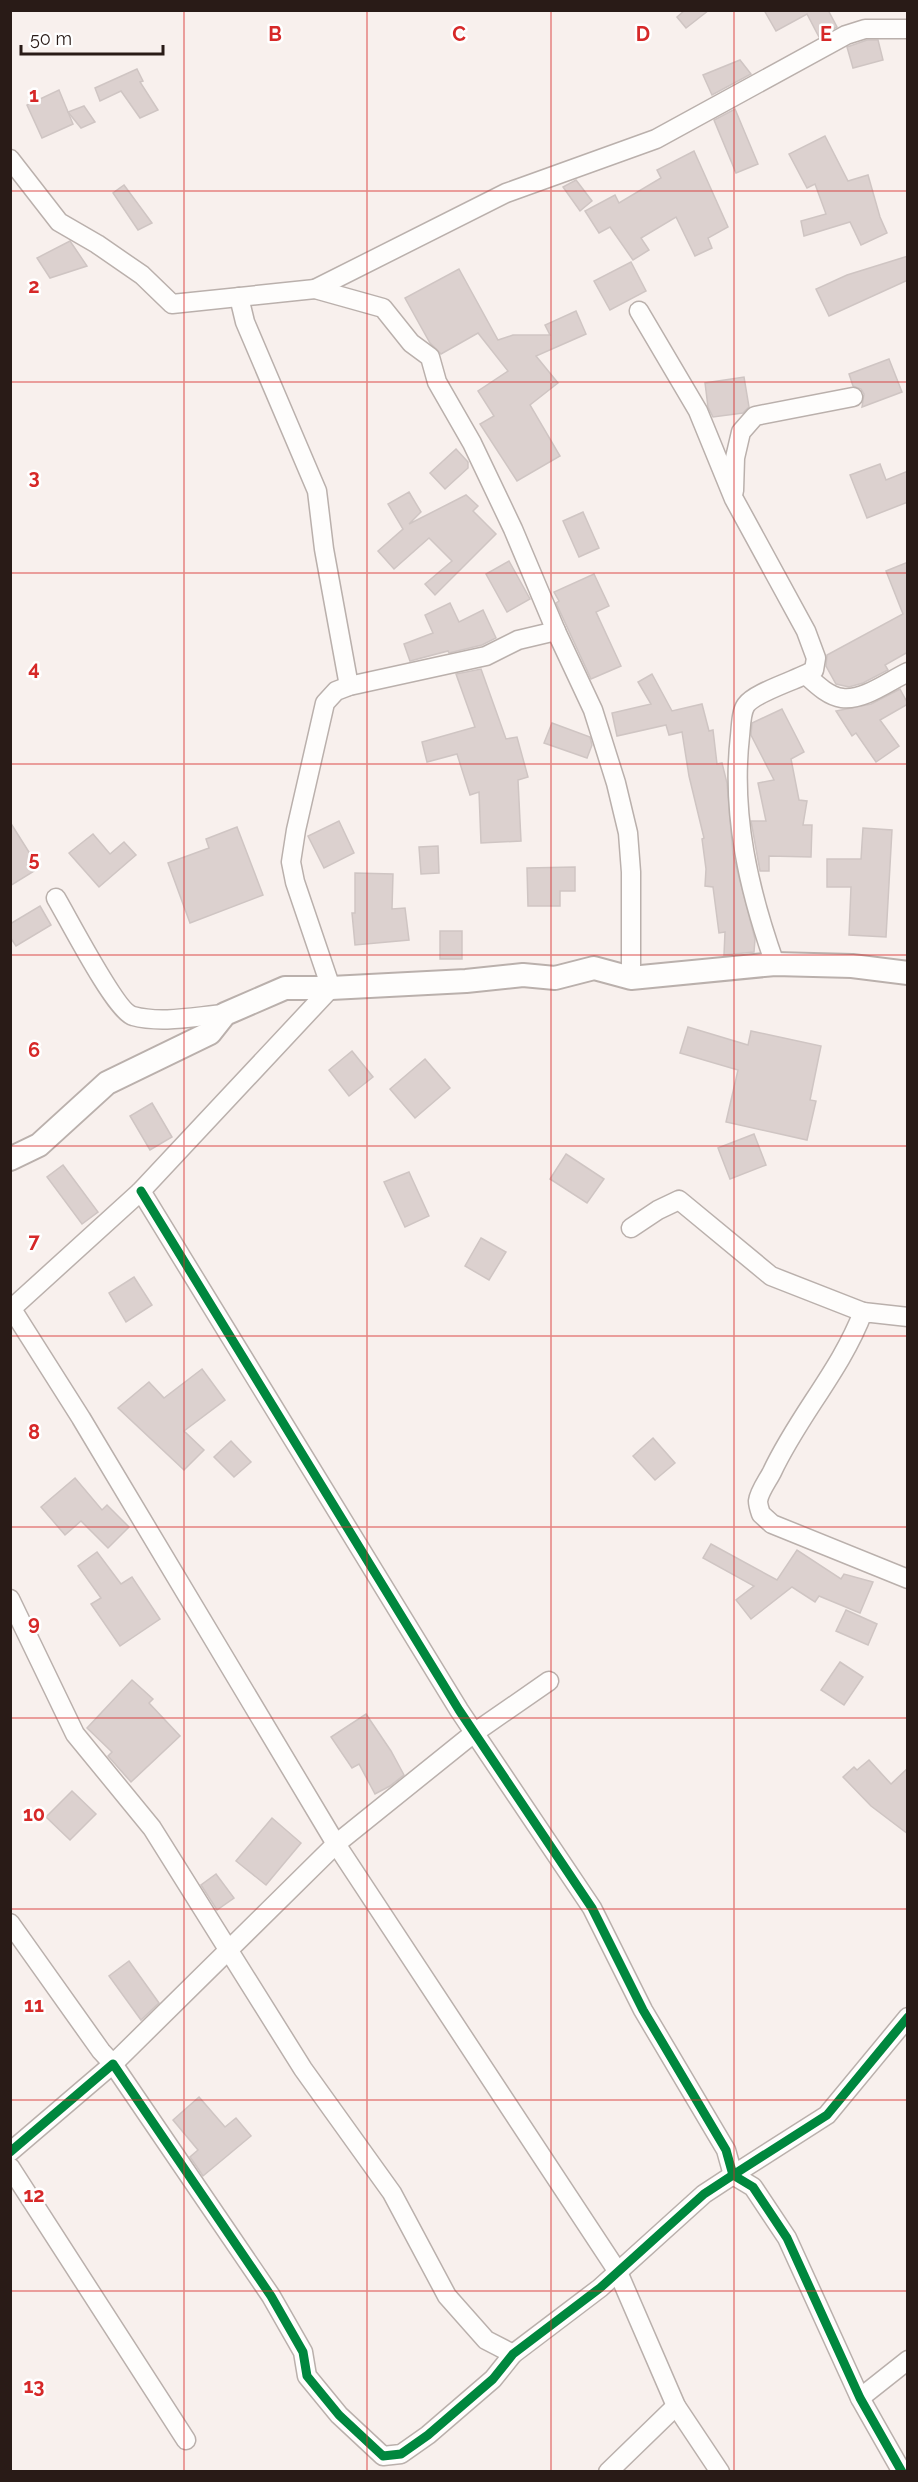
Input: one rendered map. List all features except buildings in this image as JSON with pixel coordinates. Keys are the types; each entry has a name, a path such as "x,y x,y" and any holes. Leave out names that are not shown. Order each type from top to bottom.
{"street":[{"path":"10,159 59,222 98,244 142,275 172,304 315,289 506,193 656,139 846,35 865,29 908,29"},
{"path":"315,289 383,308 411,343 430,357 437,382 472,442 513,529 555,631 593,710 616,783 628,833 631,872 629,932 631,978"},
{"path":"239,297 245,322 317,491 324,549 349,686"},
{"path":"639,311 698,411 734,499 806,631 816,658 814,670 753,698 744,706 737,764 742,848 763,930 775,964"},
{"path":"734,499 735,458 741,432 755,416 853,397"},
{"path":"331,988 295,882 291,862 325,702 336,692 349,686 486,656 518,640 555,631"},
{"path":"806,675 826,692 840,698 851,698 908,672"},
{"path":"56,898 116,1000 130,1016 152,1020 225,1014 285,988 466,981 523,975 555,978 594,968 631,978 775,964 852,966 908,973"},
{"path":"331,988 141,1191 11,1308 81,1418 336,1844 618,2272 676,2406 720,2472"},
{"path":"10,1159 39,1145 107,1083 210,1034 225,1014"},
{"path":"141,1191 474,1733 592,1908 643,2010 726,2150 733,2175 753,2187 787,2238 860,2398 902,2472"},
{"path":"631,1228 658,1210 679,1200 771,1276 863,1312 908,1317"},
{"path":"863,1312 855,1332 781,1452 758,1501 761,1514 772,1524 908,1579"},
{"path":"10,1599 75,1734 152,1828 303,2069 392,2193 447,2296 486,2340 513,2354"},
{"path":"10,2152 113,2064 336,1844 474,1733 549,1681"},
{"path":"10,1923 101,2051 113,2064 271,2296 303,2352 307,2376 339,2415 383,2456 401,2454 428,2435 493,2379 513,2354 618,2272 704,2194 827,2115 908,2017"},
{"path":"10,2167 186,2440"},
{"path":"860,2398 908,2360"},
{"path":"608,2472 676,2406"}],"cycle path":[{"path":"141,1191 459,1710 592,1908 643,2010 726,2150 733,2175 827,2115 908,2017"},
{"path":"10,2152 113,2064 271,2296 303,2352 307,2376 339,2415 383,2456 401,2454 428,2435 493,2379 513,2354 600,2288 704,2194 733,2175 753,2187 787,2238 860,2398 902,2472"}]}
